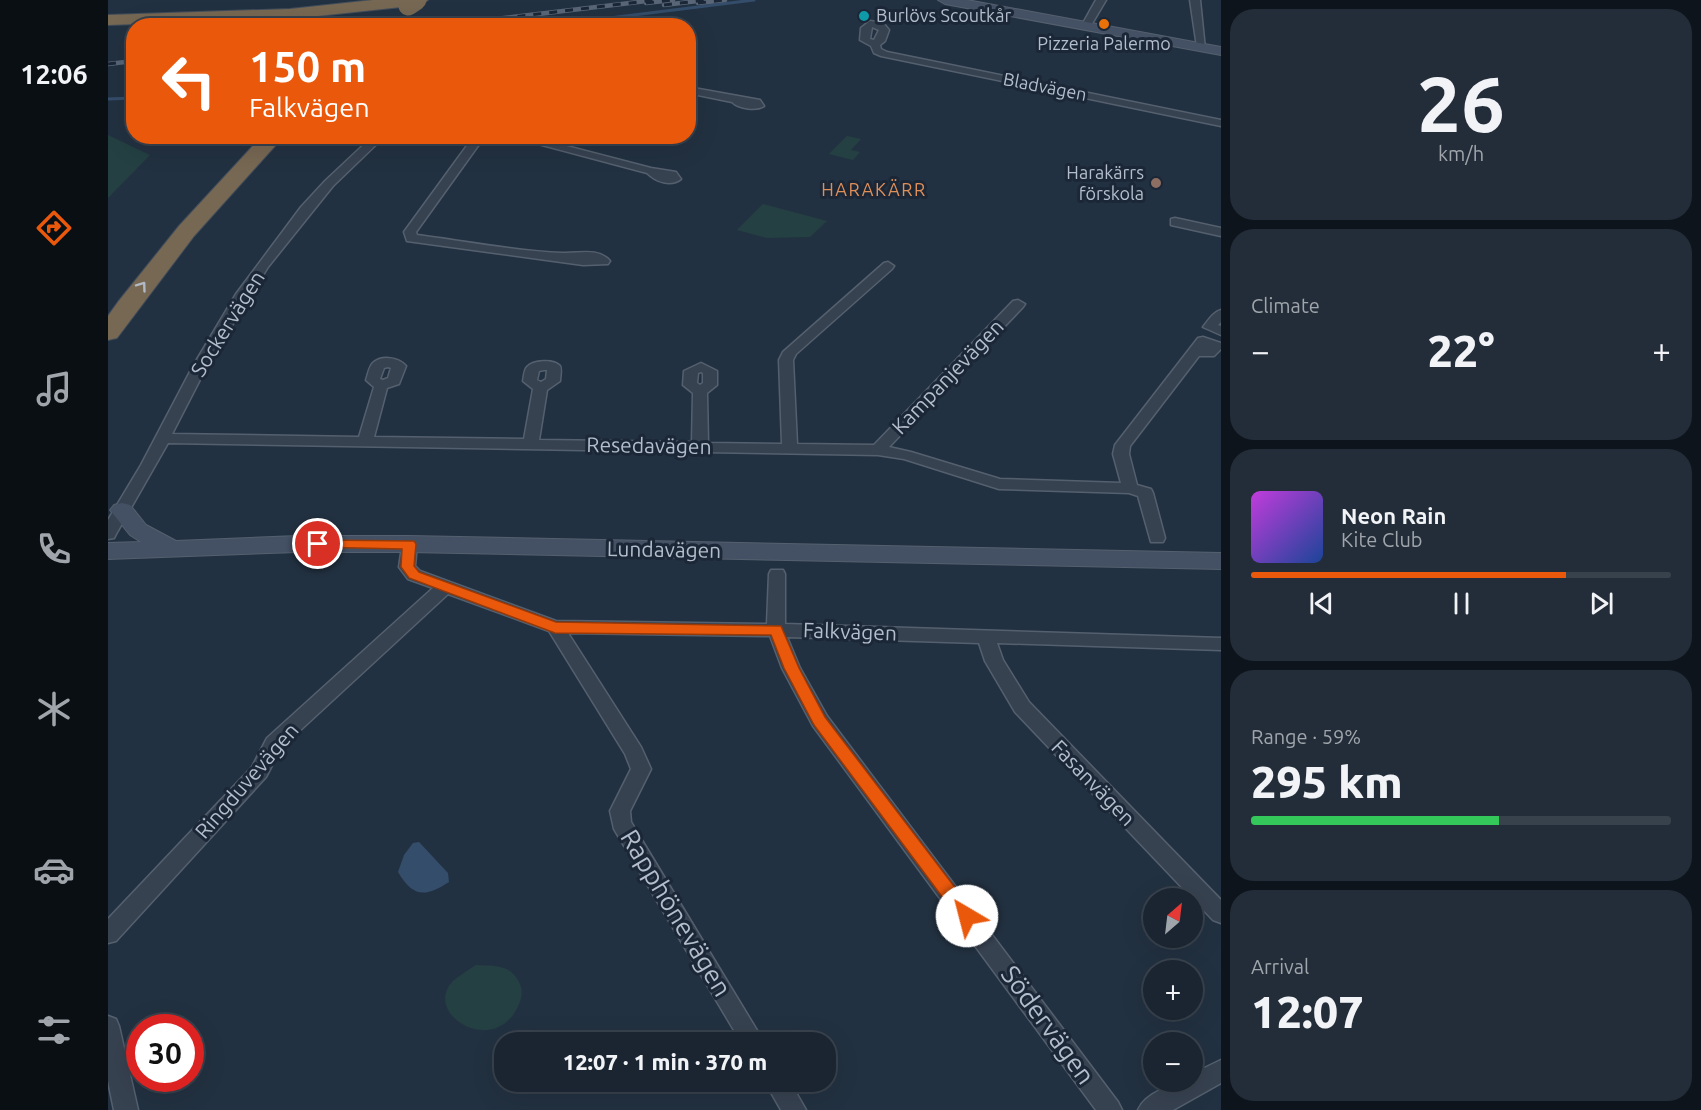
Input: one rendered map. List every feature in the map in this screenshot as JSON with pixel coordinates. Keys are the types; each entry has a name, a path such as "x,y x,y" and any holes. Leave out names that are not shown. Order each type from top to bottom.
{"highway":[{"path":"108,14 207,10 283,0"},
{"path":"393,18 420,4"},
{"path":"169,18 290,14 420,4"},
{"path":"108,20 126,19"},
{"path":"108,298 196,193 244,144"},
{"path":"108,333 152,271 185,231 267,144"}],"main road":[{"path":"945,0 1221,51"},
{"path":"122,510 138,530 173,549"},
{"name":"Lundavägen","path":"108,551 298,544 409,544 1221,561"}],"street":[{"path":"1087,25 1101,0"},
{"path":"1195,0 1202,47"},
{"name":"Bladvägen","path":"875,44 877,51 884,54 1216,119"},
{"path":"696,92 736,100"},
{"name":"Sockervägen","path":"108,534 163,438 206,355 243,294 273,252 315,201 372,144"},
{"path":"474,144 410,232 411,238 562,257"},
{"path":"545,144 651,171"},
{"path":"1174,222 1221,232"},
{"path":"790,449 786,360 794,347 888,266"},
{"name":"Kampanjevägen","path":"878,450 1018,304"},
{"path":"1216,329 1221,314"},
{"path":"1157,538 1145,493 1130,488 1121,454 1123,445 1195,352"},
{"path":"365,442 381,386"},
{"path":"531,445 540,388"},
{"path":"700,391 700,447"},
{"name":"Resedavägen","path":"163,438 878,450 906,455 999,484 1130,488"},
{"name":"Falkvägen","path":"409,544 407,561 410,572 555,627 776,630 1221,644"},
{"name":"Södervägen","path":"777,574 776,630 791,668 820,721 1110,1110"},
{"name":"Ringduvevägen","path":"108,934 259,772 274,743 445,587"},
{"name":"Rapphönevägen","path":"555,627 634,752 642,769 621,811 621,823 747,1032"},
{"name":"Fasanvägen","path":"986,638 994,661 1022,707 1221,914"},
{"path":"108,1026 126,1110"},
{"path":"1149,1110 1221,1071"},
{"path":"783,1092 794,1110"}],"green space":[{"path":"108,135 150,155 108,198"},
{"path":"847,136 861,139 851,150 860,152 853,160 829,154"},
{"path":"763,204 827,221 810,237 767,238 737,230"},
{"path":"476,965 506,969 515,976 521,987 519,1004 509,1020 495,1028 480,1030 466,1026 454,1018 447,1007 446,994 453,981"}],"water":[{"path":"419,842 448,873 449,882 427,892 415,891 409,887 398,872 404,855 413,843"}],"waterway":[{"path":"609,18 754,0"},
{"path":"108,99 126,98"}],"railway":[{"path":"505,18 655,0"},
{"path":"646,3 673,0"},
{"path":"664,5 706,0"},
{"path":"698,3 725,0"},
{"path":"108,64 126,62"}],"place":[{"name":"Burlövs Scoutkår","path":"864,16"},
{"name":"Pizzeria Palermo","path":"1104,24"},
{"name":"Harakärrs förskola","path":"1156,183"}],"district":[{"name":"HARAKÄRR","path":"874,190"}],"route":[{"path":"318,544 409,544 407,567 414,575 555,627 776,630 791,668 820,721 967,916"}]}
